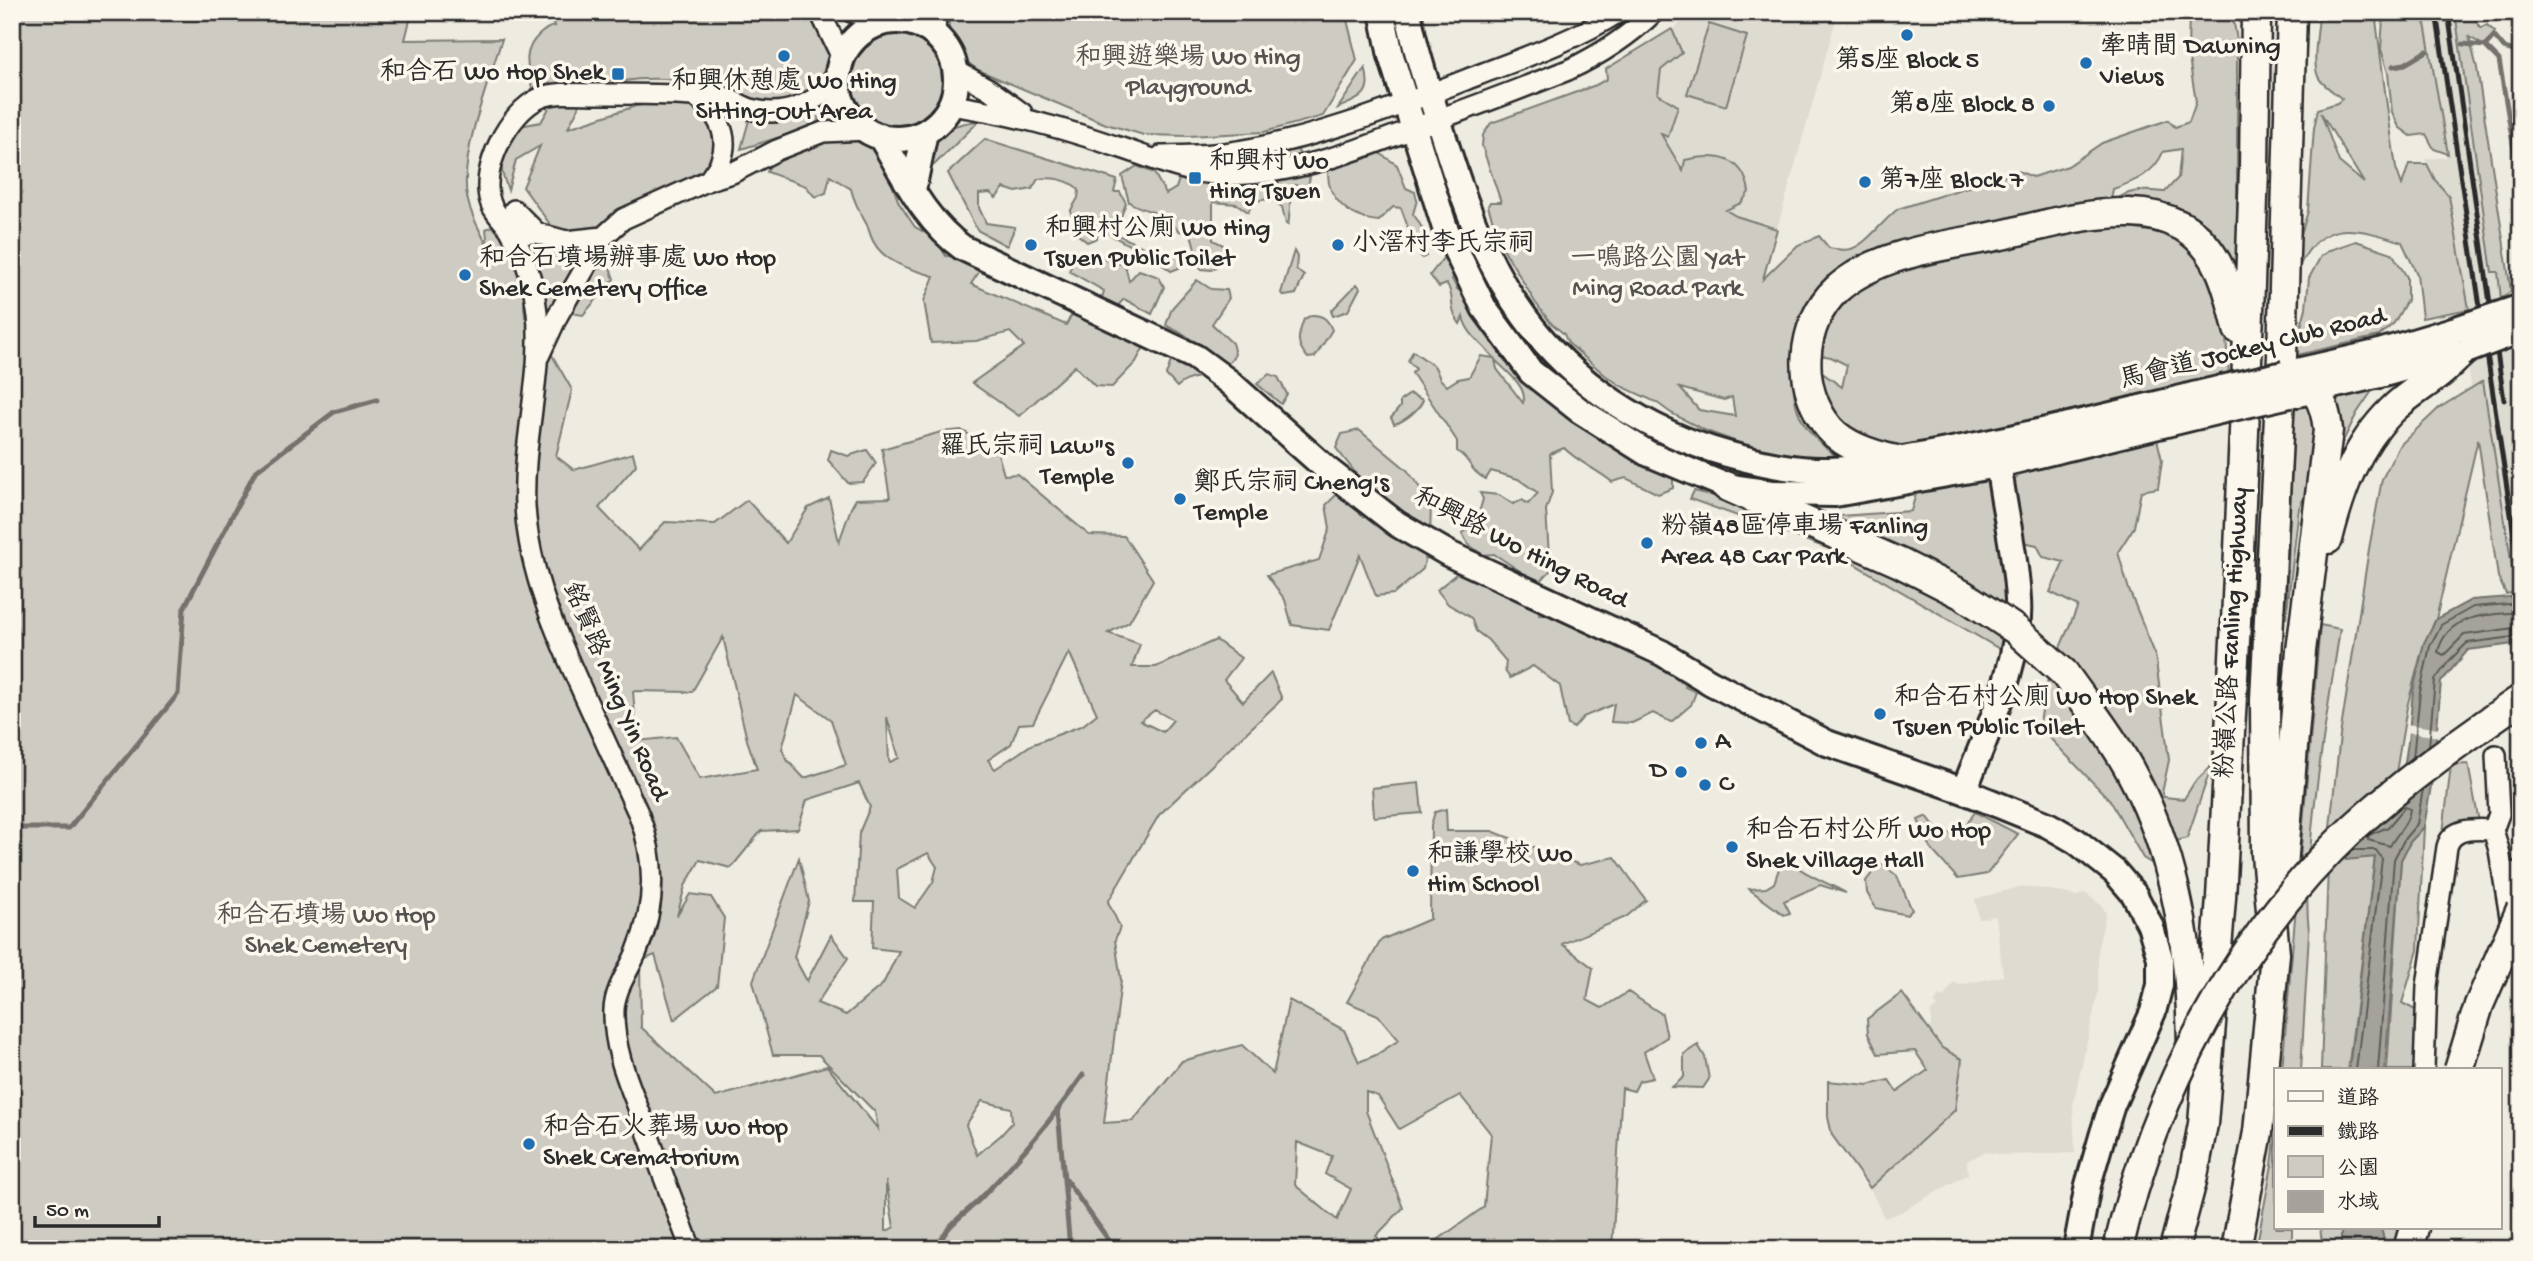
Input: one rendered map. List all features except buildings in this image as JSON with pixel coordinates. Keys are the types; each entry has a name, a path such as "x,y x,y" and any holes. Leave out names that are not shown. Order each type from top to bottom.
{"highway":[{"name":"粉嶺公路 Fanling Highway","path":"2174,1249 2203,1125 2220,912 2236,622 2254,169 2256,12"},
{"name":"粉嶺公路 Fanling Highway","path":"2236,1249 2258,1132 2275,954 2266,855 2265,699 2282,356 2292,12"},
{"path":"1896,460 1854,446 1831,431 1818,412 1811,394 1807,369 1811,331 1825,303 1850,279 1892,259 2091,216 2131,213 2158,216 2191,233 2204,245 2220,267 2232,302 2245,363"},
{"path":"2301,651 2335,512 2348,474 2377,426 2391,410 2436,376 2460,340"},
{"path":"2275,954 2301,651 2328,430 2324,386 2284,374"},
{"path":"1726,486 1900,563 1963,595 2016,630 2064,673 2104,728 2136,780 2170,866 2182,918 2192,1039 2192,1181"},
{"path":"2118,1249 2141,1167 2164,1102 2230,976 2272,916 2351,829 2406,782 2521,699"},
{"path":"2460,1068 2479,1005 2521,909"},
{"path":"2409,1249 2414,1230"}],"main road":[{"path":"1382,12 1391,56 1413,129 1445,229 1458,257 1484,308 1531,372 1578,410 1639,448 1726,486 1773,493 1835,494 1997,454"},
{"path":"1408,12 1420,64 1438,120 1485,248 1510,295 1538,335 1598,391 1643,420 1686,441 1762,464 1832,470 1896,460 1997,454"},
{"path":"898,18 918,25 936,23 951,55 956,88 950,105 935,125 925,132 898,139 874,133 855,120 842,96 838,83 842,58 848,47 865,30 898,18"},
{"path":"913,190 925,132"},
{"name":"和興路 Wo Hing Road","path":"874,133 941,230 963,248 1195,358 1228,382 1329,471 1397,524 1439,548 1662,653 1710,682 1827,743 1964,791 2048,825 2101,860 2125,883 2150,925 2160,958 2160,985 2103,1133 2088,1185 2076,1249"},
{"name":"馬會道 Jockey Club Road","path":"1997,454 2221,399 2324,386 2460,340 2521,307"},
{"name":"馬會道 Jockey Club Road","path":"2460,340 2521,331"},
{"name":"馬會道 Jockey Club Road","path":"2221,399 2284,374"},
{"path":"1964,791 1989,729 2012,660 2019,602 1997,454"}],"street":[{"path":"820,12 842,58"},
{"path":"852,12 898,18"},
{"path":"1150,157 1223,153 1295,140 1430,94 1576,36 1619,12"},
{"path":"950,105 1032,120 1198,172 1238,174 1313,163 1366,147 1438,120 1594,58 1628,35 1654,12"},
{"path":"955,70 989,89 1032,120"},
{"name":"銘賢路 Ming Yin Road","path":"691,1249 616,1047 614,1007 643,932 651,897 652,859 639,815 552,626 536,571 525,507 525,468 537,359 537,310 531,275 512,234 491,204 491,164 512,121 529,104 551,95 658,93 719,96 754,110 782,111 810,104 838,83"},
{"path":"695,96 712,108 723,132 721,161 709,180"},
{"name":"銘賢路 Ming Yin Road","path":"537,359 549,339 558,315 603,237 622,219 823,132 874,133"},
{"path":"514,210 537,233"},
{"path":"512,234 537,233 566,241 603,237"},
{"path":"2496,755 2499,814 2493,830 2512,873 2512,929 2505,961"},
{"path":"2424,1068 2427,986 2446,847 2454,835 2466,831 2493,830"},
{"path":"2420,1230 2421,1249"}],"shaded area":[{"path":"1692,12 1838,12 1777,229 1736,216 1697,194 1623,70 1660,42"},
{"path":"2423,12 2466,12 2521,387 2521,698 2510,593 2498,577 2443,189 2435,180 2425,159 2446,157"},
{"path":"2019,887 2046,889 2077,896 2085,893 2101,905 2106,913 2098,947 2098,993 2073,1104 2075,1153 2005,1155 1985,1152 1967,1161 1968,1174 1899,1213 1884,1218 1870,1188 1955,1110 1962,1059 1942,1048 1930,1029 1930,1012 1938,1007 1934,1003 1939,996 1943,998 1954,982 1959,985 2003,976 1996,916 1979,919 1975,899"}],"green space":[{"name":"和合石墳場 Wo Hop Shek Cemetery","path":"12,12 412,12 405,40 502,39 469,151 466,169 468,202 488,247 486,229 505,221 521,230 540,247 560,238 523,187 540,146 516,160 508,190 502,170 504,149 520,126 541,122 553,92 572,86 579,107 568,128 636,106 675,101 680,85 677,80 637,79 579,81 532,88 527,59 530,46 542,32 555,26 543,12 818,12 834,48 827,60 816,96 819,125 741,149 751,113 716,113 723,149 703,175 608,222 606,256 614,279 583,315 524,305 525,317 548,320 552,355 572,390 556,456 574,470 633,453 636,465 599,508 639,550 665,522 715,524 747,500 786,543 808,508 829,498 839,542 856,499 890,498 882,449 941,432 961,430 997,450 1004,475 1017,474 1089,535 1124,536 1153,580 1129,622 1108,633 1140,644 1132,667 1156,667 1216,640 1241,658 1224,680 1243,702 1271,673 1282,699 1159,815 1108,902 1120,927 1115,940 1121,980 1104,1123 1133,1121 1182,1061 1242,1045 1273,1074 1289,1000 1344,1030 1359,1062 1399,1040 1378,1015 1347,1002 1381,940 1430,919 1431,825 1435,812 1446,809 1447,831 1492,831 1580,865 1615,857 1646,900 1626,917 1562,944 1593,968 1587,1000 1602,1008 1628,992 1662,1014 1667,1037 1644,1052 1653,1078 1639,1081 1634,1091 1622,1088 1612,1249 1425,1249 1484,1207 1491,1134 1460,1095 1399,1129 1378,1096 1366,1092 1366,1111 1403,1208 1376,1236 1389,1249 12,1249","holes":["723,637 747,740 757,769 700,779 676,737 637,741 633,691 692,692","1069,652 1097,714 1083,725 1031,745 995,769 988,760 1011,744 1019,724 1033,723","797,695 831,720 846,765 804,778 787,760 782,749","1155,710 1173,720 1163,732 1140,721","887,717 899,758 889,761","859,783 870,807 859,833 855,902 874,902 872,948 899,951 883,984 846,1015 817,1003 848,958 831,935 807,981 794,957 809,901 799,858 753,981 773,1055 819,1055 875,1112 878,1129 827,1066 716,1097 641,1027 640,961 655,955 674,1020 717,986 724,918 711,897 690,894 677,916 685,886 700,860 731,868 761,831 798,829 807,800","928,853 937,867 933,882 915,908 899,898 897,869","982,1101 1011,1108 1012,1123 977,1155 966,1125","1297,1142 1332,1156 1325,1174 1351,1189 1337,1220 1295,1185","886,1181 894,1227 886,1231"]},
{"name":"和興遊樂場 Wo Hing Playground","path":"948,12 1345,12 1357,60 1323,116 1264,132 1144,135 1106,124 978,70 954,46 949,30"},
{"name":"一鳴路公園 Yat Ming Road Park","path":"2189,12 2232,12 2237,40 2237,262 2112,203 2131,192 2165,192 2178,178 2181,149 2163,152 2149,171 2136,180 2113,189 2111,200 1887,252 1797,336 1794,392 1797,407 1811,433 1842,460 1759,456 1734,441 1704,430 1671,413 1605,375 1568,343 1564,334 1550,322 1535,302 1500,243 1488,206 1490,202 1501,202 1482,146 1483,135 1491,123 1596,85 1607,79 1606,69 1672,29 1682,53 1661,70 1658,94 1678,106 1668,137 1661,134 1683,171 1685,160 1707,157 1727,160 1741,171 1749,192 1741,203 1726,210 1736,216 1777,229 1763,279 1798,245 1819,236 1829,248 1851,249 1863,242 1898,209 2018,171 2033,177 2068,166 2102,143 2168,120 2175,127 2189,122 2196,102 2188,52","holes":["1680,388 1724,400 1732,397 1735,416 1699,410"]},
{"path":"2319,12 2375,12 2396,168 2402,185 2409,164 2427,164 2435,180 2449,196 2469,309 2422,318 2417,274 2402,242 2371,233 2343,230 2330,233 2308,251 2299,267 2298,244 2308,211 2314,128 2318,109 2342,99 2322,83 2317,74 2315,58","holes":["2321,113 2364,183 2339,162"]},
{"path":"2386,12 2423,12 2448,154 2434,149 2426,134 2411,136 2399,127 2392,112 2388,73 2381,49 2383,18"},
{"path":"2455,12 2474,12 2475,21 2481,28 2487,25 2495,32 2485,46 2469,37 2477,68 2511,291 2501,299 2498,272 2492,272"},
{"path":"1709,24 1747,36 1726,106 1687,94"},
{"path":"887,33 905,33 930,46 940,62 943,80 940,98 930,114 905,127 887,127 862,114 849,89 849,71 862,46"},
{"path":"1365,68 1368,84 1363,95 1338,108"},
{"path":"979,121 934,165 924,168 931,148 942,134 957,125"},
{"path":"1292,131 1298,151 1310,170 1298,174 1310,177 1308,186 1295,185 1293,189 1288,225 1282,207 1270,199 1254,201 1248,212 1237,204 1213,202 1213,240 1223,245 1224,251 1220,264 1211,270 1201,269 1191,234 1177,230 1170,219 1129,202 1122,176 1137,166 1154,173 1166,194 1176,188 1180,176 1206,183 1265,177 1263,158 1268,137"},
{"path":"873,133 899,203 915,227 935,238 946,256 965,260 976,268 979,272 971,284 1066,325 1072,314 1066,286 1100,305 1104,291 1069,271 1076,255 1100,255 1109,261 1125,265 1129,281 1139,270 1159,277 1164,287 1152,314 1124,299 1112,312 1145,345 1136,362 1112,387 1095,386 1075,366 1019,416 972,383 1024,346 1010,332 976,341 931,343 924,301 934,276 900,264 878,249 851,189 830,176 826,193 815,197 806,186 767,172 772,160 770,146"},
{"path":"985,139 1117,180 1114,192 1120,192 1126,203 1120,219 1110,220 1108,230 1159,255 1166,252 1185,255 1179,268 1171,271 1155,259 1098,228 1097,238 1087,242 1072,230 1071,210 1079,190 1071,183 1060,180 1038,179 1032,189 1016,192 1004,188 996,198 990,193 979,194 979,208 986,223 1015,227 1007,246 977,230 948,173"},
{"path":"1378,152 1397,165 1406,188 1415,192 1417,200 1413,214 1424,233 1426,244 1426,256 1422,258 1401,208 1393,207 1379,221 1368,219 1349,211 1330,187 1329,166 1361,153"},
{"path":"2115,226 2175,235 2198,250 2222,287 2229,376 2055,414 1959,441 1931,446 1907,446 1873,439 1852,431 1832,414 1824,396 1818,370 1842,387 1847,365 1831,357 1819,355 1832,317 1851,296 1888,275 2076,230"},
{"path":"2356,241 2392,253 2407,277 2407,300 2394,323 2379,336 2293,356 2306,308 2309,278 2321,256"},
{"path":"1294,251 1297,257 1296,269 1304,276 1296,294 1285,296 1281,293"},
{"path":"1444,257 1448,266 1457,271 1452,279 1457,289 1467,295 1469,308 1477,311 1485,322 1483,329 1495,339 1496,348 1545,400 1558,390 1513,337 1492,292 1545,361 1563,379 1596,406 1610,411 1627,427 1655,442 1699,458 1814,479 1824,487 1673,474 1673,488 1658,494 1626,478 1612,482 1564,448 1550,454 1552,492 1546,510 1550,571 1539,583 1526,585 1526,575 1494,554 1483,555 1468,544 1462,533 1476,523 1483,499 1480,493 1499,495 1513,504 1522,500 1528,504 1538,493 1518,479 1491,471 1486,479 1477,473 1457,451 1457,441 1412,373 1416,369 1408,361 1413,351 1435,367 1440,379 1447,386 1458,379 1469,377 1481,356 1494,358 1472,334 1463,317 1460,324 1456,318 1447,284 1439,287 1430,275","holes":["1495,360 1523,391 1523,403 1497,369"]},
{"path":"1197,280 1211,289 1227,290 1229,298 1212,324 1232,343 1235,354 1228,364 1213,374 1191,379 1177,387 1166,375 1178,342 1189,338 1166,325 1172,308"},
{"path":"1357,284 1360,288 1348,311 1333,316 1331,311"},
{"path":"1312,315 1325,319 1332,330 1315,357 1308,358 1299,344 1299,335 1304,319"},
{"path":"1269,374 1278,377 1287,394 1281,404 1257,384"},
{"path":"2483,381 2516,592 2506,594 2498,577 2478,439 2436,619 2424,643 2407,707 2392,796 2346,859 2375,857 2348,1068 2321,1068 2329,836 2340,736 2369,549 2382,479 2399,446 2439,408"},
{"path":"2376,385 2357,413 2337,453 2341,417 2335,394"},
{"path":"1410,394 1423,400 1421,404 1407,418 1394,424 1391,418 1400,407 1400,401"},
{"path":"2313,400 2319,463 2299,508 2286,619 2294,407"},
{"path":"1359,430 1407,470 1431,503 1430,536 1423,569 1394,594 1376,596 1360,555 1329,630 1292,625 1285,600 1267,575 1319,560 1330,528 1326,505 1343,488 1361,480 1336,448 1342,434"},
{"path":"2157,439 2162,460 2158,488 2141,491 2134,527 2118,552 2129,590 2155,654 2169,760 2162,793 2164,797 2184,799 2194,783 2212,765 2187,838 2174,842 2161,869 2143,858 2110,800 2039,727 2049,673 2078,606 2050,592 2064,562 2043,557 2037,545 2012,540 2008,654 1827,548 1690,499 1694,491 1810,518 1911,511 1929,449 1968,442 2007,489 2022,471"},
{"path":"831,450 848,456 867,450 876,463 863,482 848,483 828,460"},
{"path":"1462,569 1539,602 1539,614 1639,626 1650,652 1695,662 1685,687 1696,692 1691,705 1671,722 1653,713 1632,723 1611,722 1614,704 1583,717 1574,728 1568,725 1560,686 1533,666 1510,678 1505,671 1506,661 1488,640 1476,631 1471,618 1448,604 1437,590"},
{"path":"2320,625 2340,629 2321,755 2310,856 2307,894 2309,932 2301,1068 2282,1068"},
{"path":"2468,764 2479,822 2443,833 2451,765"},
{"path":"1419,783 1422,813 1374,817 1372,788"},
{"path":"1975,812 2018,834 1987,874 1958,879 1931,849 1918,820 1927,816 1938,831 1959,835"},
{"path":"2424,827 2418,950 2402,1003 2419,1012 2425,1068 2387,1068 2401,860 2410,842"},
{"path":"1781,863 1792,863 1846,893 1820,885 1784,901 1790,913 1784,915 1749,889 1766,888 1774,883"},
{"path":"1880,863 1897,876 1912,910 1907,915 1876,908 1867,893 1866,881"},
{"path":"1902,993 1942,1048 1962,1059 1955,1110 1870,1188 1832,1135 1828,1117 1828,1081 1868,1085 1889,1080 1897,1092 1928,1070 1915,1051 1878,1054 1868,1034 1867,1019"},
{"path":"1698,1045 1705,1057 1709,1079 1703,1088 1672,1087 1684,1077 1684,1054"},
{"path":"2274,1148 2274,1230 2292,1230 2292,1249 2256,1249"},
{"path":"2320,1230 2341,1230 2341,1249 2323,1249"},
{"path":"2381,1230 2421,1230 2423,1249 2386,1249"}],"water":[{"path":"2521,596 2521,643 2468,650 2441,682 2433,774 2424,827 2410,842 2401,860 2385,1068 2349,1068 2375,857 2346,860 2347,826 2401,787 2413,691 2424,643 2436,619 2471,600"},
{"path":"2341,1230 2381,1230 2386,1249 2341,1249"}],"pier":[{"path":"2406,724 2441,729 2440,737 2406,732"}],"waterway":[{"path":"2485,46 2494,36 2504,48 2521,53"},
{"path":"2463,44 2485,46 2499,60 2521,177"},
{"path":"2393,66 2405,64 2427,51"},
{"path":"12,828 69,828 178,694 184,608 255,472 334,412 377,400"},
{"path":"937,1249 951,1226 1022,1153 1083,1075"},
{"path":"1058,1111 1070,1249"},
{"path":"1064,1177 1115,1249"}],"railway":[{"path":"2436,12 2521,582"},
{"path":"2448,12 2504,400"}],"place":[{"name":"第5座 Block 5","path":"1907,35"},
{"name":"和興休憩處 Wo Hing Sitting-Out Area","path":"784,56"},
{"name":"牽晴間 Dawning Views","path":"2086,63"},
{"name":"和合石 Wo Hop Shek","path":"618,74"},
{"name":"第8座 Block 8","path":"2049,106"},
{"name":"和興村 Wo Hing Tsuen","path":"1195,178"},
{"name":"第7座 Block 7","path":"1865,182"},
{"name":"和興村公廁 Wo Hing Tsuen Public Toilet","path":"1031,245"},
{"name":"小滘村李氏宗祠","path":"1338,245"},
{"name":"和合石墳場辦事處 Wo Hop Shek Cemetery Office","path":"465,275"},
{"name":"羅氏宗祠 Law\"s Temple","path":"1128,463"},
{"name":"鄭氏宗祠 Cheng's Temple","path":"1180,499"},
{"name":"粉嶺48區停車場 Fanling Area 48 Car Park","path":"1647,543"},
{"name":"和合石村公廁 Wo Hop Shek Tsuen Public Toilet","path":"1880,714"},
{"name":"A","path":"1701,743"},
{"name":"D","path":"1681,772"},
{"name":"C","path":"1705,785"},
{"name":"和合石村公所 Wo Hop Shek Village Hall","path":"1732,847"},
{"name":"和謙學校 Wo Him School","path":"1413,871"},
{"name":"和合石火葬場 Wo Hop Shek Crematorium","path":"529,1144"}]}
